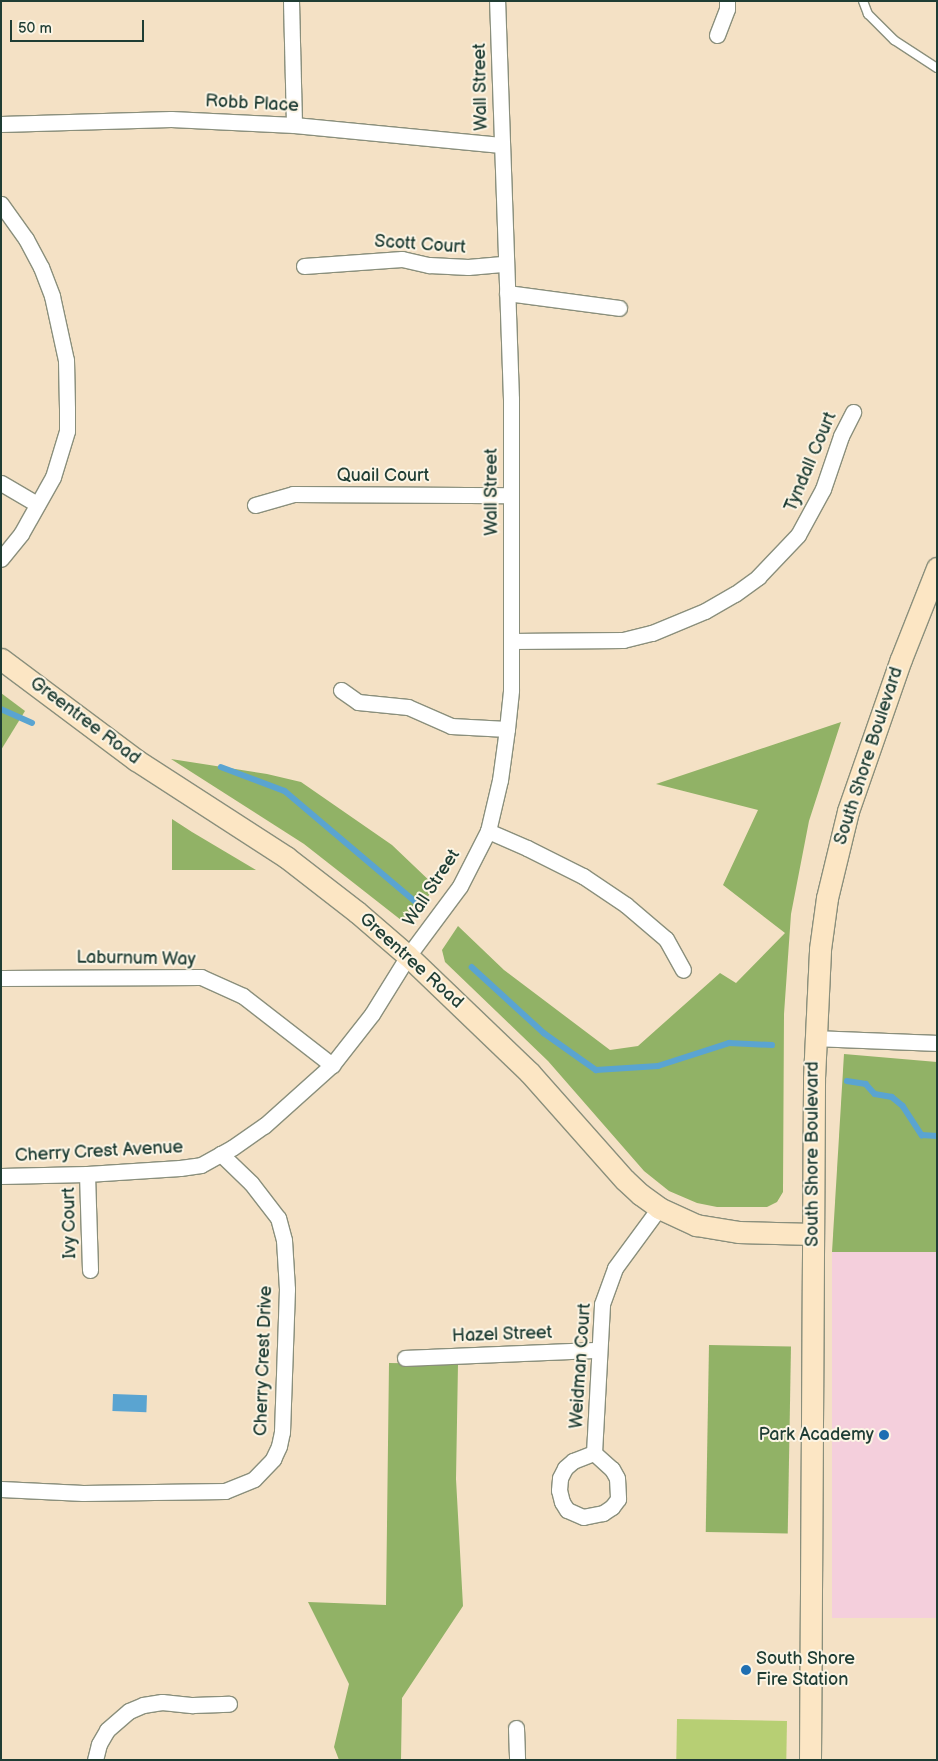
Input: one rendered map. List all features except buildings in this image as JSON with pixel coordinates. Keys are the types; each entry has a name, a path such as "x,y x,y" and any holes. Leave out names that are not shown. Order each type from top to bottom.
{"main road":[{"name":"South Shore Boulevard","path":"810,1760 814,1038 823,926 839,845 862,770 937,568"},
{"name":"Greentree Road","path":"1,659 136,760 286,857 357,912 408,956 529,1072 625,1180 659,1208 686,1222 714,1229 739,1232 812,1234"}],"street":[{"path":"291,1 294,125"},
{"name":"Wall Street","path":"408,956 460,886 488,831 500,780 511,690 511,495 498,1"},
{"path":"718,35 727,9 727,1"},
{"name":"Robb Place","path":"1,124 171,119 294,125 501,145"},
{"path":"1,204 26,239 52,296 66,360 67,431 53,476 21,534 1,559"},
{"name":"Scott Court","path":"304,266 402,259 429,265 468,267 505,264"},
{"path":"507,293 619,308"},
{"name":"Tyndall Court","path":"511,641 623,640 652,633 705,611 735,594 758,577 798,535 823,489 841,436 853,412"},
{"path":"1,484 37,504"},
{"name":"Quail Court","path":"255,505 293,494 511,495"},
{"path":"340,690 358,702 408,707 452,726 507,729"},
{"path":"488,831 583,876 626,906 666,939 683,970"},
{"name":"Cherry Crest Avenue","path":"1,1176 87,1174 180,1168 201,1164 221,1154 264,1126 332,1064 372,1014 408,956"},
{"name":"Laburnum Way","path":"1,978 201,977 243,996 332,1064"},
{"path":"814,1038 937,1044"},
{"name":"Cherry Crest Drive","path":"1,1489 83,1494 225,1491 254,1479 272,1459 279,1446 282,1432 286,1289 284,1240 278,1218 251,1183 221,1154"},
{"name":"Ivy Court","path":"87,1174 90,1270"},
{"name":"Weidman Court","path":"594,1452 573,1461 565,1468 560,1478 559,1490 562,1502 568,1510 583,1517 603,1513 612,1507 618,1499 617,1478 612,1469 594,1452 602,1304 608,1283 622,1255 659,1208"},
{"name":"Hazel Street","path":"405,1358 599,1350"},
{"path":"95,1760 99,1744 107,1730 117,1720 136,1708 162,1702 193,1705 229,1704"},
{"path":"516,1728 517,1760"}],"lane":[{"path":"863,1 868,14 894,40 937,68"}],"shaded area":[{"name":"Park Academy","path":"832,1252 937,1252 937,1618 832,1618"}],"green space":[{"path":"1,693 25,711 1,750"},
{"path":"841,722 809,821 791,914 784,1014 783,1192 777,1202 767,1207 717,1207 697,1203 669,1191 644,1171 548,1061 445,962 442,950 458,926 504,970 610,1050 638,1046 720,973 736,983 785,933 723,885 758,810 656,784"},
{"path":"171,759 267,774 301,782 392,845 435,886 414,918 407,921 401,920 304,844"},
{"path":"172,819 192,832 256,870 172,870"},
{"path":"844,1054 937,1062 937,1252 832,1252"},
{"path":"709,1345 791,1346 788,1533 706,1532"},
{"path":"389,1363 458,1364 456,1479 463,1606 402,1698 401,1760 339,1760 334,1747 349,1684 308,1602 386,1605"},
{"path":"677,1719 787,1721 786,1760 676,1760"}],"water":[{"path":"113,1394 147,1395 146,1412 112,1411"}],"waterway":[{"path":"1,709 32,723"},
{"path":"221,767 285,791 416,902"},
{"path":"472,967 544,1033 596,1070 658,1066 729,1043 772,1045"},
{"path":"847,1081 866,1084 875,1094 892,1097 903,1106 922,1135 937,1136"}],"place":[{"name":"Park Academy","path":"884,1435"},
{"name":"South Shore Fire Station","path":"746,1670"}]}
